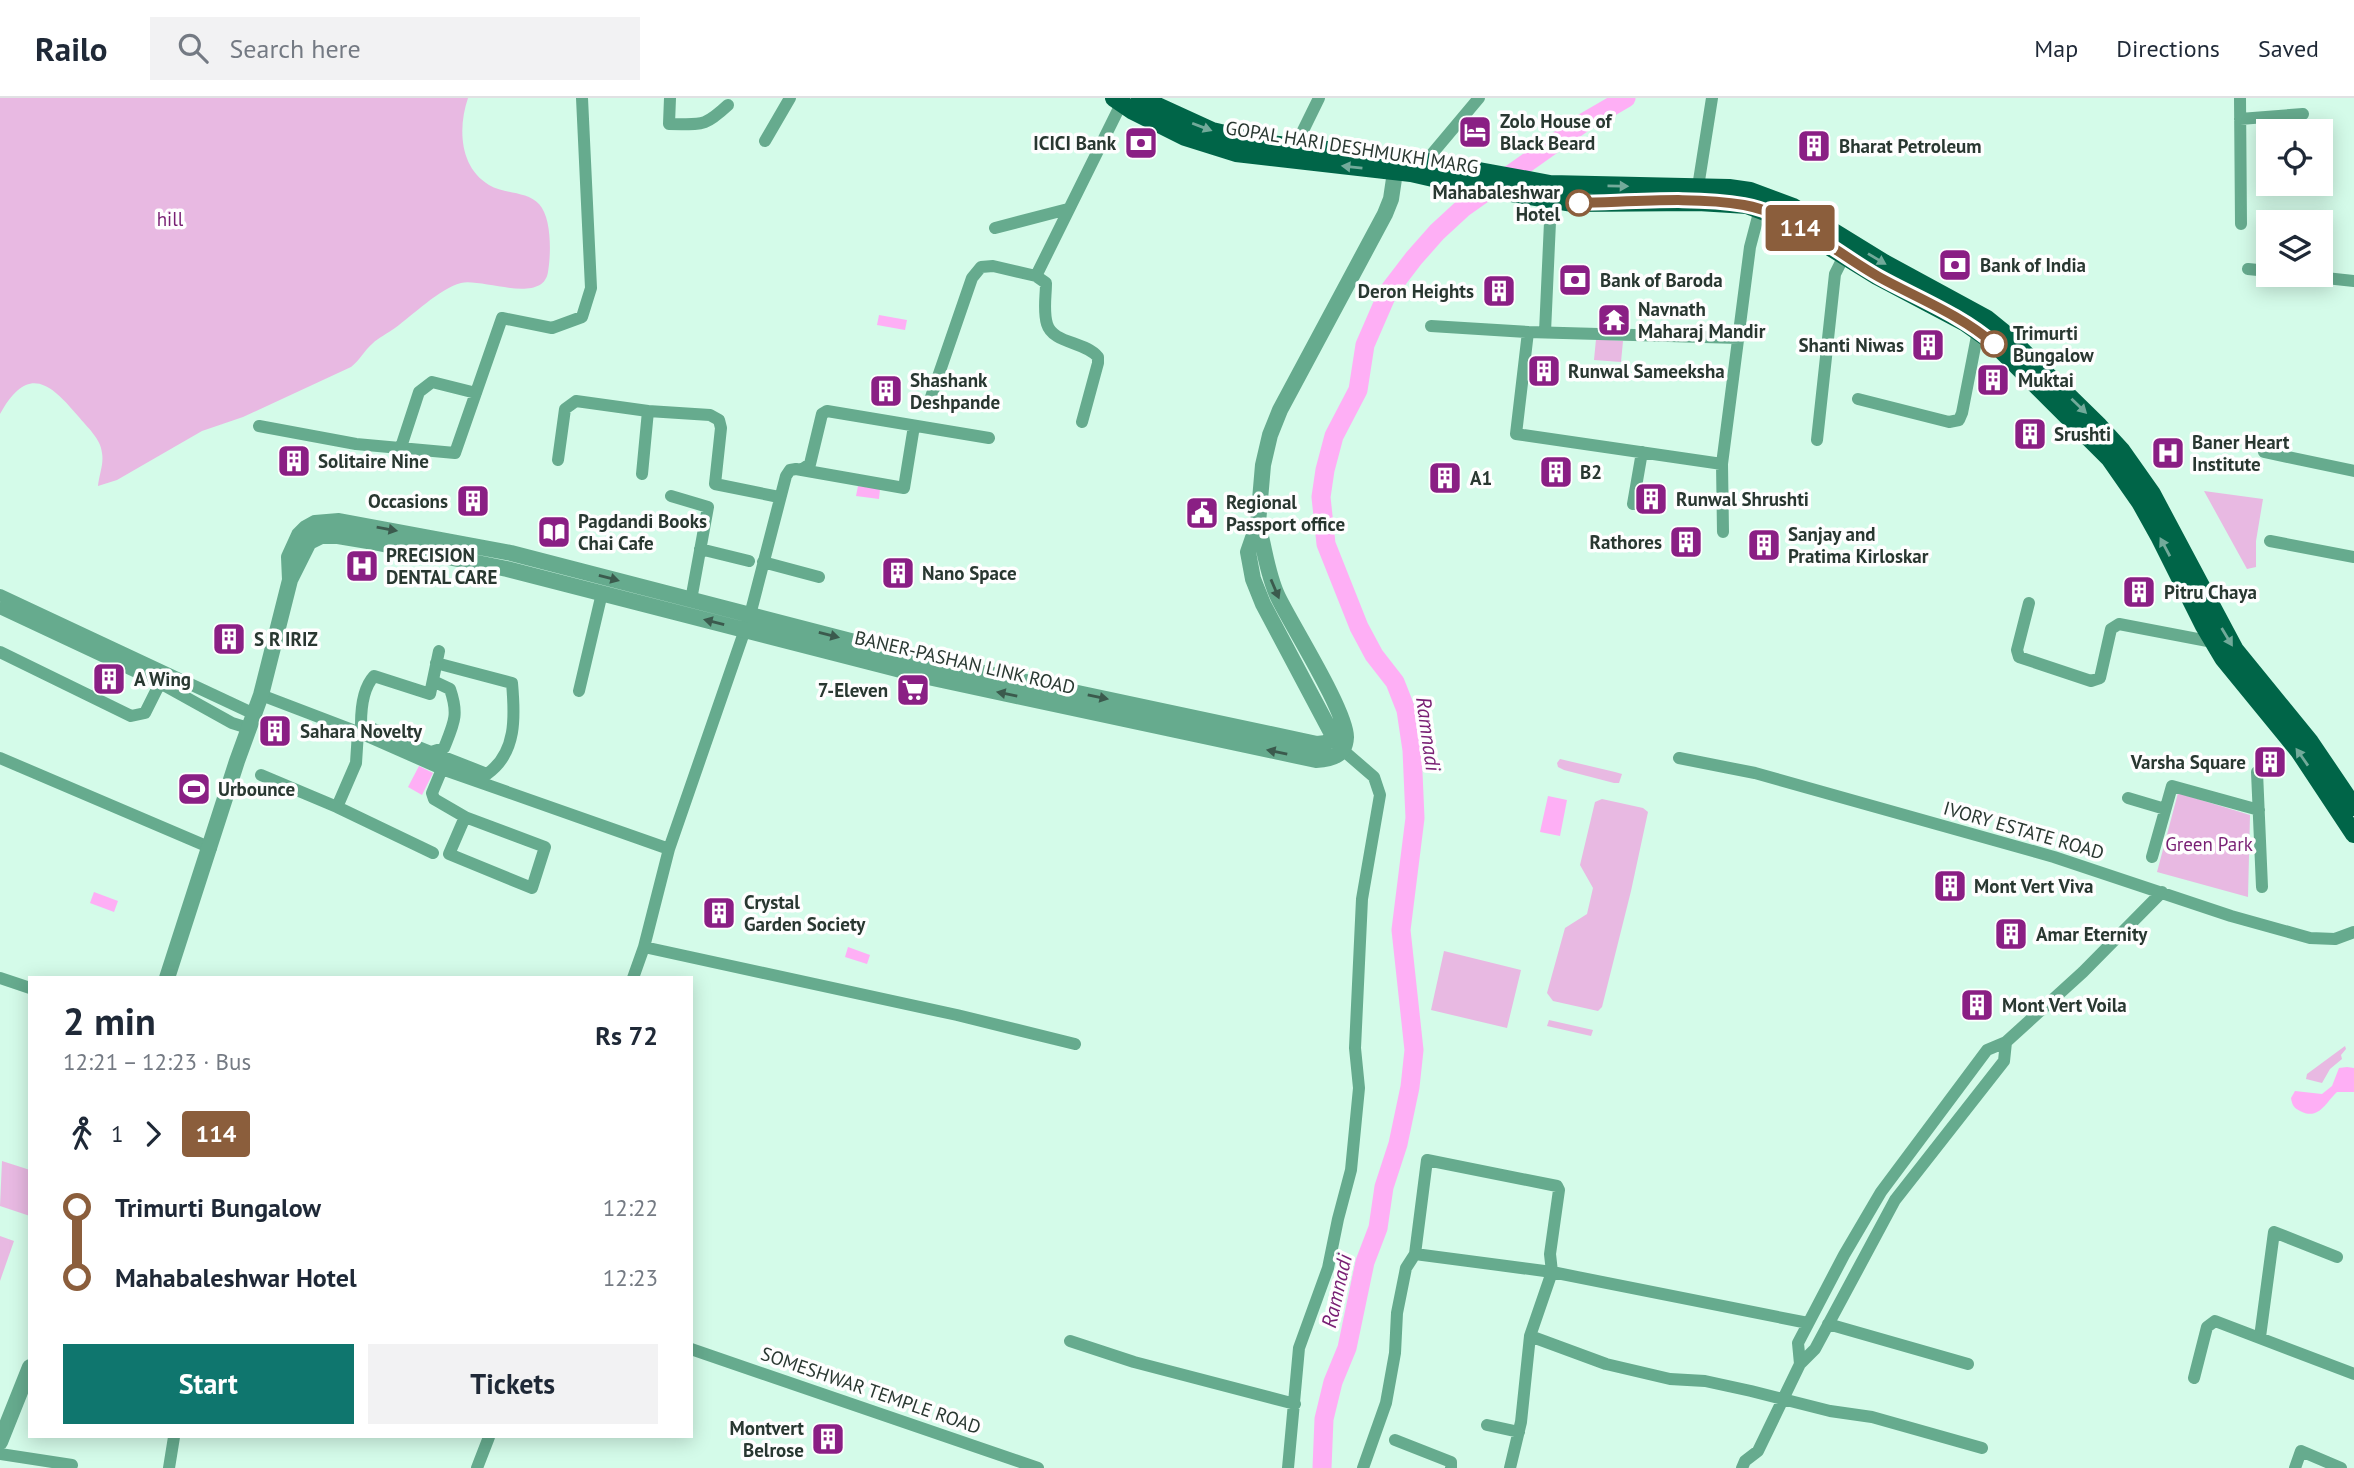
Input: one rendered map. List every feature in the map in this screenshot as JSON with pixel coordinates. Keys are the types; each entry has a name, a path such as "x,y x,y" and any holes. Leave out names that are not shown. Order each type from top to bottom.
{"main road":[{"name":"GOPAL HARI DESHMUKH MARG","path":"1140,98 1212,131 1239,139 1426,161 1472,179"},
{"name":"GOPAL HARI DESHMUKH MARG","path":"1119,100 1185,137 1236,153 1472,179 1547,194 1573,203 1728,202 1759,209 1825,235 1884,263 1971,310 1987,332 2112,462 2140,502 2213,642 2234,674 2299,751 2354,807"},
{"name":"GOPAL HARI DESHMUKH MARG","path":"1547,194 1698,187 1739,189 1774,198 1793,207 1844,256 1987,332 2099,426 2121,450 2152,494 2235,650 2310,742 2354,834"}],"street":[{"path":"259,426 356,444 455,453 502,318 552,328 582,317 591,288 582,98"},
{"path":"670,98 669,124 709,122 728,105"},
{"path":"765,141 790,98"},
{"path":"1295,147 1319,98"},
{"path":"1426,161 1479,98"},
{"path":"1698,187 1712,98"},
{"path":"2240,98 2241,224"},
{"path":"1036,276 1119,100"},
{"path":"2240,119 2303,114"},
{"path":"1288,1468 1287,1455 1295,1404 1299,1348 1328,1268 1351,1170 1359,1088 1354,1048 1362,899 1380,795 1374,777 1337,745 1263,604 1253,579 1248,552 1258,523 1263,465 1270,435 1280,410 1385,214 1391,199 1395,172"},
{"path":"1545,332 1547,194"},
{"path":"995,228 1068,209"},
{"path":"1723,532 1722,464 1750,247 1759,209"},
{"path":"1817,440 1835,274 1844,256"},
{"path":"931,397 972,278 981,267 993,266 1036,276 1046,283 1047,326 1053,334 1082,345 1098,357 1082,422"},
{"path":"2248,269 2256,270"},
{"path":"2333,279 2354,281"},
{"path":"1431,326 1528,332 1739,338"},
{"path":"1528,332 1516,434 1722,464"},
{"path":"1858,399 1949,422 1958,419 1987,332"},
{"path":"401,447 419,392 432,382 476,393"},
{"path":"558,460 565,409 576,401 648,411 710,415 719,420 721,428 715,484 779,497"},
{"path":"642,474 648,411"},
{"path":"801,470 810,464 823,412 989,438"},
{"path":"634,976 644,947 668,849 747,622 779,497 790,470 904,488 914,426"},
{"path":"1633,504 1642,452"},
{"path":"2264,452 2354,471"},
{"path":"671,496 708,507 691,600"},
{"name":"BANER-PASHAN LINK ROAD","path":"168,976 250,721 261,695 290,580 289,557 299,535 315,523 333,531 602,593 747,622"},
{"path":"290,580 309,542 333,531"},
{"name":"BANER-PASHAN LINK ROAD","path":"333,531 511,553 691,600 747,622 928,677 1317,760 1333,758 1337,745"},
{"path":"2270,541 2354,557"},
{"path":"700,549 749,561"},
{"path":"763,562 819,577"},
{"path":"579,691 602,593"},
{"path":"0,595 250,721"},
{"path":"2029,603 2017,650 2020,657 2091,681 2100,678 2111,629 2119,624 2213,642"},
{"path":"0,608 160,683 232,723 250,721"},
{"path":"0,652 131,716 145,713 160,683"},
{"path":"438,657 512,683 515,717 507,751 499,766 487,775 361,724 361,711 369,682 374,676 430,694 433,681 438,657"},
{"path":"431,752 444,748 452,729 456,707 450,689 433,681"},
{"path":"261,695 358,732 442,769 668,849"},
{"path":"337,807 356,763 358,732"},
{"path":"2,757 211,848"},
{"name":"IVORY ESTATE ROAD","path":"1679,758 1769,777 2054,858 2231,916 2309,938 2335,939 2354,932"},
{"path":"442,769 432,793 434,799 465,817 545,847 532,888 449,854 465,817"},
{"path":"2258,772 2262,887"},
{"path":"261,775 337,807 433,853"},
{"path":"2152,857 2172,786 2259,810"},
{"path":"2127,798 2165,809"},
{"path":"1800,1364 1798,1343 1881,1192 1987,1051 2006,1042 2064,990 2162,892"},
{"path":"644,947 984,1021 1075,1044"},
{"path":"0,978 28,987"},
{"path":"1742,1468 1745,1461 1758,1451 1800,1364 1815,1349 1895,1199 2004,1061 2006,1042"},
{"path":"1363,1468 1386,1403 1395,1353 1397,1313 1406,1268 1415,1254 1427,1160 1557,1186 1559,1190 1550,1254 1552,1272 1530,1336 1519,1432 1510,1468"},
{"path":"2260,1338 2274,1233 2337,1256"},
{"path":"1415,1254 1552,1272 1808,1323"},
{"path":"2194,1378 2207,1327 2211,1322 2219,1321 2354,1374"},
{"path":"1828,1324 1968,1364"},
{"path":"1530,1336 1606,1364 1670,1379 1705,1381 1829,1410 1872,1417 1982,1448"},
{"path":"1070,1341 1134,1362 1295,1404"},
{"name":"SOMESHWAR TEMPLE ROAD","path":"693,1350 1038,1468"},
{"path":"0,1442 28,1372"},
{"path":"1487,1425 1519,1432"},
{"path":"169,1468 174,1438"},
{"path":"477,1468 489,1438"},
{"path":"1395,1440 1451,1462 1451,1468"},
{"path":"1758,1451 1759,1468"},
{"path":"2295,1468 2301,1451 2341,1468"},
{"path":"0,1454 72,1465"}],"green space":[{"name":"hill","path":"0,98 468,98 462,134 463,146 472,168 489,185 528,197 539,204 548,227 548,272 544,282 524,289 471,282 453,286 435,296 375,342 351,367 243,417 202,431 117,480 98,486 102,461 99,443 67,404 48,387 29,384 20,389 0,414"},
{"path":"1596,339 1623,341 1621,362 1594,360"},
{"path":"2204,491 2263,499 2256,541 2256,567 2247,569"},
{"path":"1560,759 1622,774 1619,783 1614,783 1564,770 1558,767"},
{"name":"Green Park","path":"2178,793 2250,815 2248,897 2157,872"},
{"path":"1602,799 1643,808 1648,812 1602,1007 1598,1011 1553,1001 1547,993 1565,928 1587,914 1593,888 1580,865 1595,802"},
{"path":"1444,951 1521,970 1507,1028 1431,1010"},
{"path":"1549,1020 1593,1030 1591,1036 1547,1026"},
{"path":"2345,1046 2342,1059 2330,1069 2322,1083 2306,1079 2307,1074"},
{"path":"2,1161 28,1169 28,1215 0,1206"},
{"path":"0,1236 14,1241 0,1281"}],"shaded area":[{"path":"879,315 907,320 905,330 877,325"},
{"path":"858,486 880,489 879,499 856,496"},
{"path":"419,766 433,773 422,795 408,787"},
{"path":"1548,796 1567,800 1560,836 1540,832"},
{"path":"94,892 118,901 114,912 90,903"},
{"path":"848,947 870,955 867,964 845,957"},
{"path":"2339,1068 2354,1068 2354,1092 2337,1092 2322,1109 2312,1114 2300,1111 2294,1106 2291,1098 2295,1091 2322,1094 2332,1086"}],"waterway":[{"name":"Ramnadi","path":"1322,1468 1324,1419 1333,1382 1347,1348 1365,1262 1378,1228 1384,1187 1398,1144 1410,1087 1414,1050 1401,930 1415,818 1412,750 1406,710 1395,682 1374,655 1359,627 1326,544 1321,497 1325,470 1334,436 1358,390 1365,345 1388,292 1414,258 1463,208 1583,123 1626,98"}],"bus line":[{"name":"114","path":"1579,203 1728,202 1769,212 1877,276 1978,331 1994,344"}],"place":[{"name":"Zolo House of Black Beard","path":"1475,132"},
{"name":"ICICI Bank","path":"1141,143"},
{"name":"Bharat Petroleum","path":"1814,146"},
{"name":"Mahabaleshwar Hotel","path":"1579,203"},
{"name":"Bank of India","path":"1955,265"},
{"name":"Bank of Baroda","path":"1575,280"},
{"name":"Deron Heights","path":"1499,291"},
{"name":"Navnath Maharaj Mandir","path":"1614,320"},
{"name":"Trimurti Bungalow","path":"1994,344"},
{"name":"Shanti Niwas","path":"1928,345"},
{"name":"Runwal Sameeksha","path":"1544,371"},
{"name":"Muktai","path":"1993,380"},
{"name":"Shashank Deshpande","path":"886,391"},
{"name":"Srushti","path":"2030,434"},
{"name":"Baner Heart Institute","path":"2168,453"},
{"name":"Solitaire Nine","path":"294,461"},
{"name":"B2","path":"1556,472"},
{"name":"A1","path":"1445,478"},
{"name":"Runwal Shrushti","path":"1651,499"},
{"name":"Occasions","path":"473,501"},
{"name":"Regional Passport office","path":"1202,513"},
{"name":"Pagdandi Books Chai Cafe","path":"554,532"},
{"name":"Rathores","path":"1686,542"},
{"name":"Sanjay and Pratima Kirloskar","path":"1764,545"},
{"name":"PRECISION DENTAL CARE","path":"362,566"},
{"name":"Nano Space","path":"898,573"},
{"name":"Pitru Chaya","path":"2139,592"},
{"name":"S R IRIZ","path":"229,639"},
{"name":"A Wing","path":"109,679"},
{"name":"7-Eleven","path":"913,690"},
{"name":"Sahara Novelty","path":"275,731"},
{"name":"Varsha Square","path":"2270,762"},
{"name":"Urbounce","path":"194,789"},
{"name":"Mont Vert Viva","path":"1950,886"},
{"name":"Crystal Garden Society","path":"719,913"},
{"name":"Amar Eternity","path":"2011,934"},
{"name":"Mont Vert Voila","path":"1977,1005"},
{"name":"Montvert Belrose","path":"828,1439"}]}
